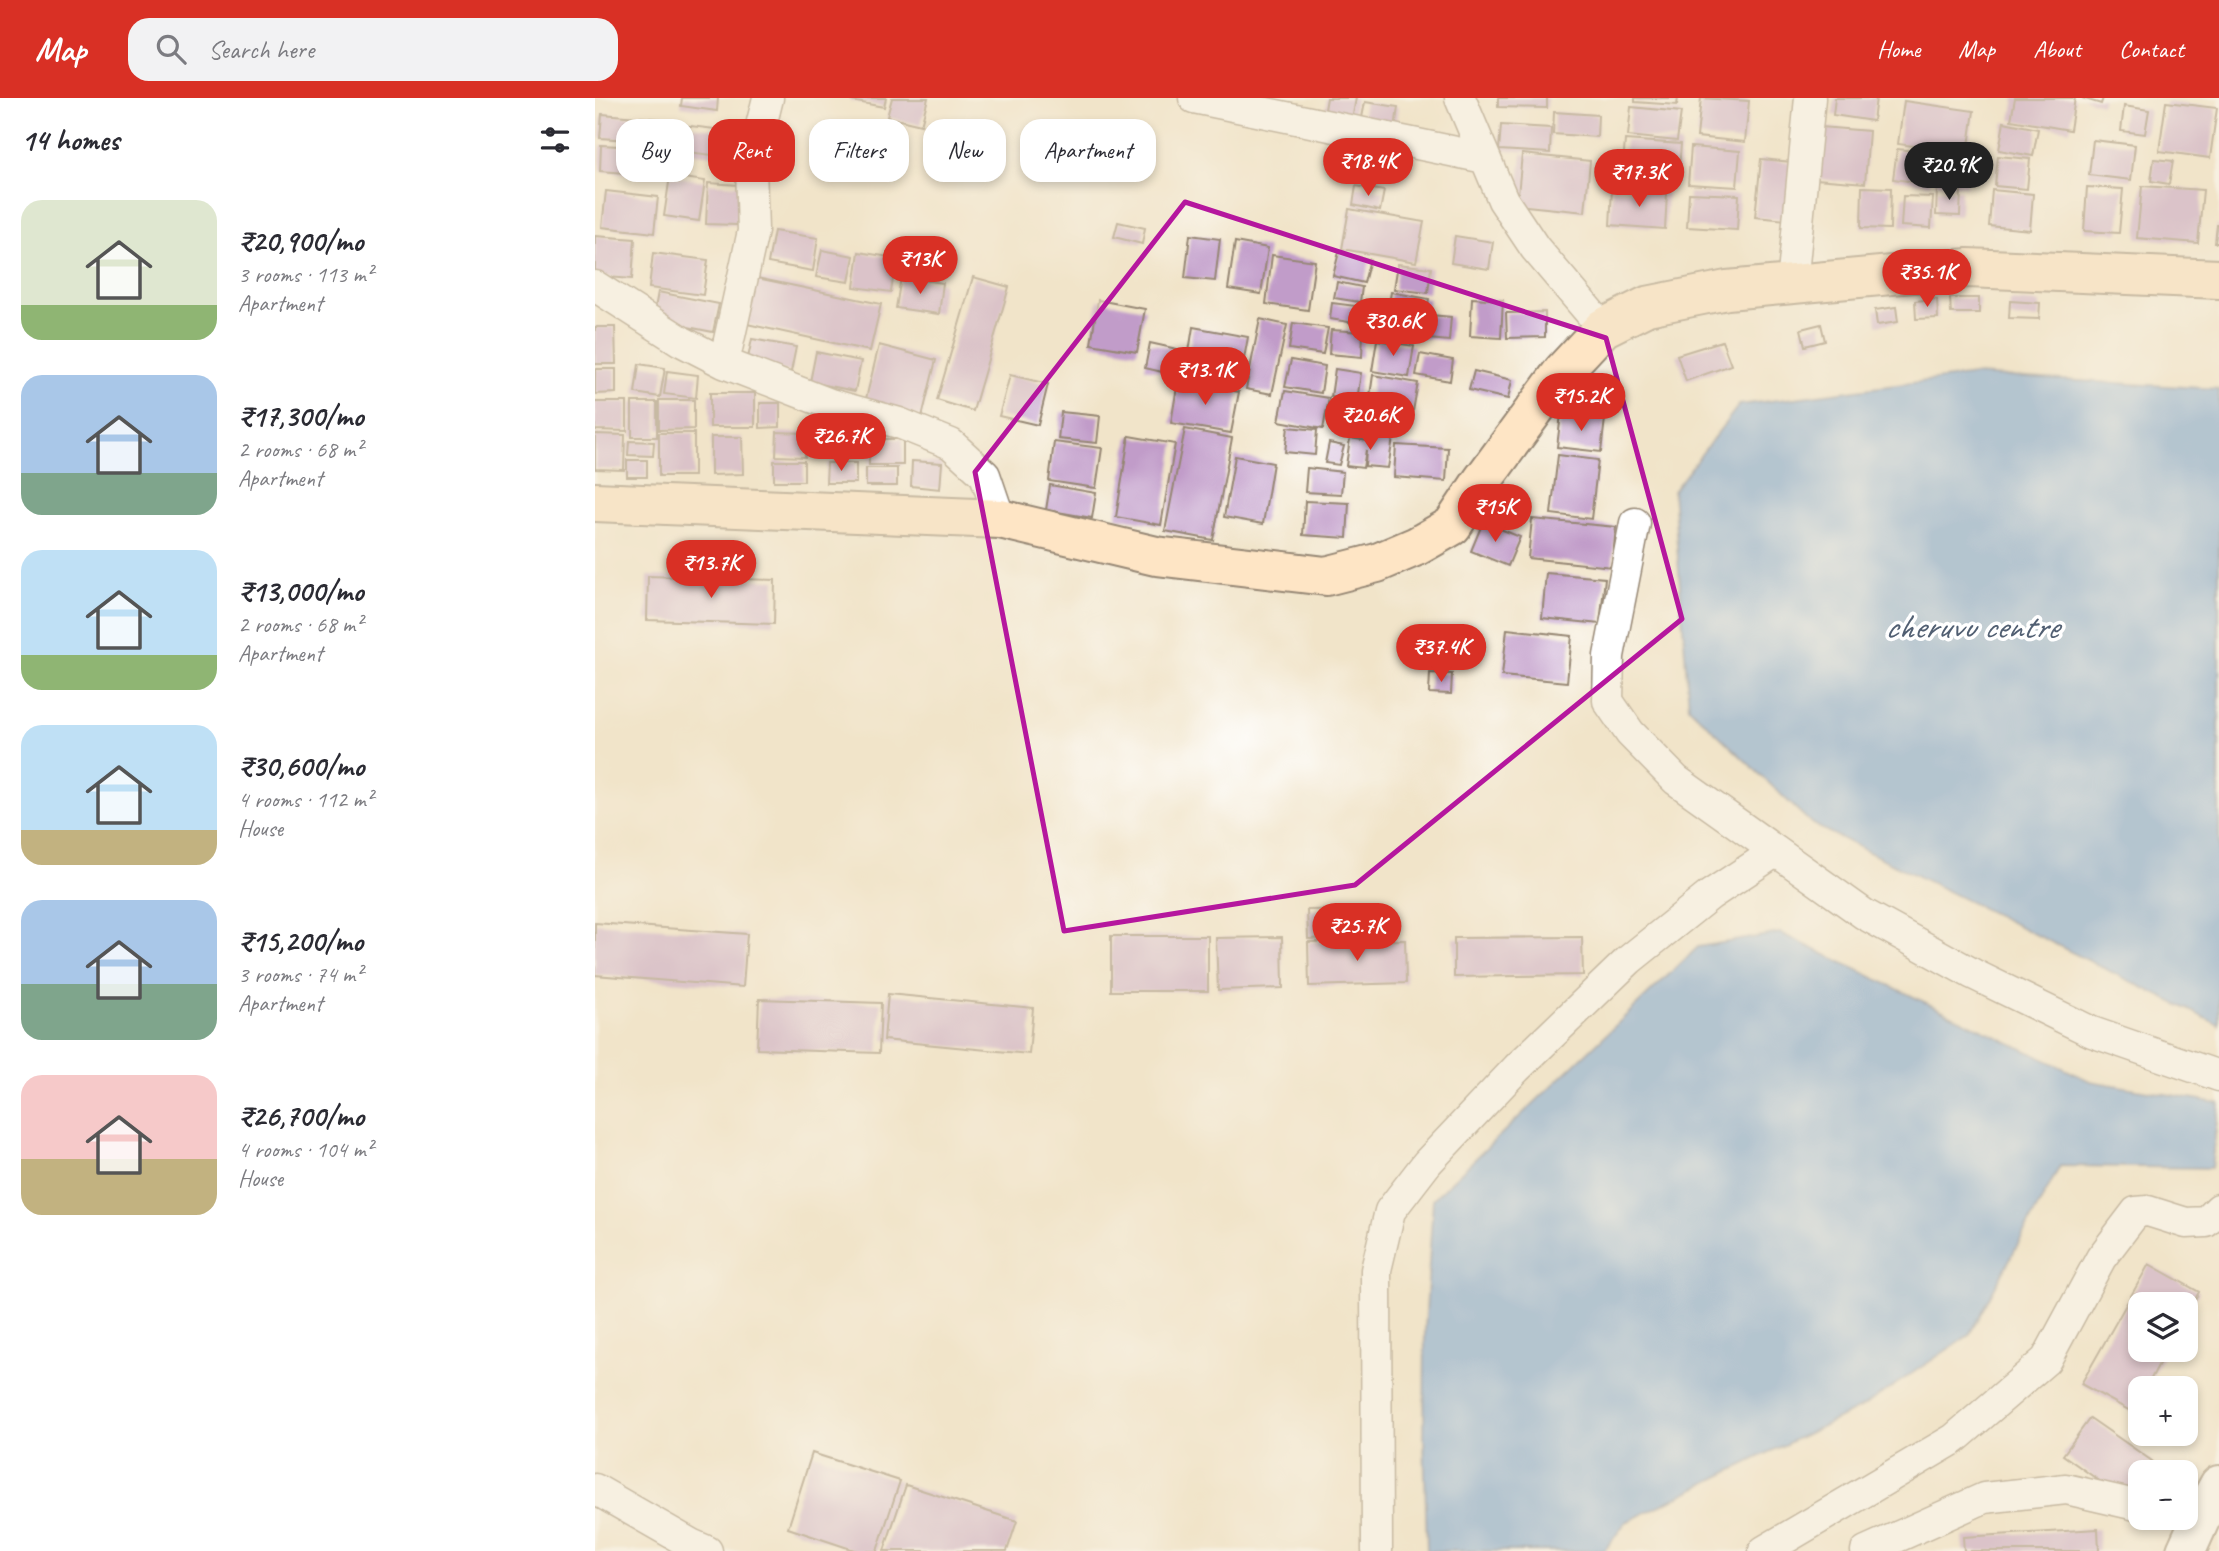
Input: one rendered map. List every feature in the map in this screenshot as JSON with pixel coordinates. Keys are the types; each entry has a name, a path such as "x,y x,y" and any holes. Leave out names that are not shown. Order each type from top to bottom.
{"main road":[{"path":"595,502 1000,519 1156,556 1326,576 1377,563 1417,546 1452,526 1563,371 1603,328 1647,306 1727,290 1968,268 2219,279"}],"street":[{"path":"724,363 753,231 751,166 768,98"},
{"path":"1194,98 1485,158"},
{"path":"1459,98 1503,200 1535,248 1603,328"},
{"path":"1792,285 1809,98"},
{"path":"595,286 681,341 724,363 830,404 898,422 951,444 985,475 1000,519"},
{"path":"1635,523 1609,656 1608,701 1630,733 1677,780 1864,914 1973,974 2092,1032 2219,1076"},
{"path":"1377,1551 1376,1270 1390,1211 1427,1163 1508,1077 1629,960 1710,895 1775,852"},
{"path":"1764,1551 1954,1439 2046,1360 2101,1258 2136,1212 2148,1211 2186,1223 2206,1222 2219,1209"},
{"path":"2198,1517 2219,1485"},
{"path":"595,1489 707,1551"},
{"path":"1866,1551 1984,1498 2066,1489 2128,1503"}],"highlighted area":[{"path":"1185,202 1606,338 1682,619 1355,885 1064,931 975,472"}],"water":[{"name":"cheruvu centre","path":"1974,375 2219,389 2219,1025 1812,824 1689,707 1673,491 1739,405"},
{"path":"1780,933 2090,1081 2219,1103 2211,1168 2060,1166 1969,1335 1862,1407 1626,1522 1604,1551 1427,1551 1425,1329 1433,1199 1698,947"}],"building":[{"path":"682,98 718,98 717,111 681,106"},
{"path":"851,98 886,98 884,107 851,101"},
{"path":"892,98 928,98 921,125 909,122 909,119 887,117"},
{"path":"1327,98 1356,98 1352,120 1324,115"},
{"path":"1498,98 1547,98 1547,108 1498,107"},
{"path":"1635,98 1678,98 1677,105 1635,102"},
{"path":"1701,98 1749,101 1745,142 1697,137"},
{"path":"1835,98 1876,98 1873,121 1833,115"},
{"path":"2015,98 2075,98 2070,130 2011,120"},
{"path":"2082,98 2103,98 2101,104"},
{"path":"1904,101 1974,111 1968,153 1898,144"},
{"path":"1365,102 1398,107 1395,129 1361,123"},
{"path":"2166,102 2217,108 2210,158 2159,151"},
{"path":"2124,106 2149,110 2145,134 2121,131"},
{"path":"1631,107 1681,112 1677,141 1628,136"},
{"path":"1554,112 1598,115 1597,137 1553,134"},
{"path":"602,114 660,119 616,119 616,139 600,138"},
{"path":"2004,122 2038,129 2033,156 1999,150"},
{"path":"1501,125 1551,128 1550,153 1499,150"},
{"path":"694,126 708,128 708,155 694,153"},
{"path":"1820,127 1869,131 1865,183 1816,179"},
{"path":"1625,140 1681,144 1679,169 1623,165"},
{"path":"2093,140 2135,145 2131,180 2089,175"},
{"path":"601,145 616,146 616,172 600,171"},
{"path":"1691,147 1740,151 1737,187 1688,184"},
{"path":"1897,149 1934,153 1930,184 1893,179"},
{"path":"1522,154 1590,161 1585,212 1517,205"},
{"path":"1998,156 2030,159 2027,189 1995,186"},
{"path":"1761,159 1792,162 1787,220 1755,217"},
{"path":"1939,159 1969,162 1966,186 1935,183"},
{"path":"2154,159 2173,161 2169,184 2151,181"},
{"path":"705,181 699,221 664,216 669,182"},
{"path":"708,183 739,185 737,225 706,224"},
{"path":"1356,186 1384,191 1380,211 1353,205"},
{"path":"2142,186 2203,190 2198,243 2137,238"},
{"path":"1862,187 1891,188 1890,229 1861,228"},
{"path":"2087,187 2123,189 2119,233 2084,231"},
{"path":"1612,189 1667,193 1665,229 1610,225"},
{"path":"1937,189 1961,190 1960,216 1936,215"},
{"path":"1992,190 2033,194 2030,230 1989,226"},
{"path":"606,191 658,197 654,233 602,227"},
{"path":"1689,193 1739,195 1737,230 1687,227"},
{"path":"1903,196 1933,197 1931,228 1901,226"},
{"path":"1349,209 1424,222 1416,262 1342,249"},
{"path":"1118,222 1145,228 1142,244 1114,237"},
{"path":"2217,225 2219,243 2215,243"},
{"path":"774,231 818,238 813,271 768,263"},
{"path":"1190,235 1220,239 1215,281 1185,278"},
{"path":"595,236 635,239 632,279 595,276"},
{"path":"1455,236 1493,242 1489,269 1451,263"},
{"path":"1235,242 1268,248 1261,294 1228,289"},
{"path":"822,250 854,256 849,282 816,277"},
{"path":"859,252 896,258 891,292 854,287"},
{"path":"1339,252 1370,259 1364,283 1333,276"},
{"path":"653,253 708,260 703,295 649,288"},
{"path":"1272,255 1315,261 1308,310 1266,304"},
{"path":"1398,264 1431,268 1428,293 1394,289"},
{"path":"901,277 943,283 939,314 896,308"},
{"path":"973,277 1009,287 973,411 937,400"},
{"path":"757,278 881,304 870,351 747,324"},
{"path":"1337,282 1362,287 1360,302 1334,298"},
{"path":"658,292 719,304 713,332 653,320"},
{"path":"1391,292 1429,299 1427,310 1389,304"},
{"path":"1472,298 1503,300 1501,338 1470,336"},
{"path":"1950,298 1979,298 1979,313 1951,313"},
{"path":"1937,299 1938,318 1916,319 1915,301"},
{"path":"1098,300 1145,309 1137,352 1091,344"},
{"path":"2010,301 2040,303 2039,319 2009,318"},
{"path":"1332,303 1364,307 1361,324 1330,319"},
{"path":"1896,307 1898,322 1877,325 1875,310"},
{"path":"1378,308 1414,313 1411,332 1376,327"},
{"path":"1545,312 1545,337 1507,338 1506,313"},
{"path":"1421,314 1451,317 1449,341 1419,338"},
{"path":"1260,319 1287,325 1272,394 1246,389"},
{"path":"1293,323 1328,328 1323,354 1289,349"},
{"path":"1821,324 1825,341 1805,346 1801,329"},
{"path":"595,327 615,327 616,364 595,364"},
{"path":"1193,327 1248,337 1239,386 1185,376"},
{"path":"1331,330 1363,332 1362,357 1329,354"},
{"path":"752,339 796,347 791,372 747,363"},
{"path":"1377,340 1414,346 1409,377 1372,371"},
{"path":"1722,341 1731,365 1686,381 1677,355"},
{"path":"1150,343 1177,349 1171,374 1145,368"},
{"path":"879,345 936,360 922,417 865,403"},
{"path":"816,352 861,361 855,391 810,382"},
{"path":"1420,354 1453,360 1450,381 1416,375"},
{"path":"1291,360 1325,366 1321,393 1285,387"},
{"path":"639,364 665,368 660,397 635,393"},
{"path":"595,369 616,369 616,393 595,394"},
{"path":"1335,369 1361,373 1357,401 1331,397"},
{"path":"667,371 698,375 696,398 664,394"},
{"path":"1474,371 1512,380 1508,399 1469,390"},
{"path":"1010,375 1048,384 1038,425 999,416"},
{"path":"1373,375 1418,383 1413,411 1369,403"},
{"path":"1178,381 1239,392 1231,433 1171,423"},
{"path":"1285,391 1329,398 1323,429 1279,421"},
{"path":"710,393 755,393 755,427 710,427"},
{"path":"659,400 694,400 694,429 659,430"},
{"path":"595,402 627,402 627,431 595,430"},
{"path":"632,402 657,402 657,437 632,437"},
{"path":"760,403 780,403 780,427 760,428"},
{"path":"1061,412 1100,416 1097,443 1058,439"},
{"path":"1561,414 1605,419 1601,452 1557,447"},
{"path":"1336,417 1355,419 1353,436 1334,434"},
{"path":"1288,427 1317,430 1315,455 1285,452"},
{"path":"1185,429 1232,438 1213,540 1165,531"},
{"path":"825,430 849,430 849,451 825,451"},
{"path":"777,432 805,433 805,457 776,456"},
{"path":"659,433 694,433 694,476 659,476"},
{"path":"595,434 625,435 624,470 595,469"},
{"path":"1369,435 1393,438 1388,468 1365,466 1366,450 1363,468 1346,466 1350,438 1368,441"},
{"path":"1129,436 1175,444 1161,525 1116,517"},
{"path":"711,437 742,437 743,474 711,475"},
{"path":"869,439 903,439 903,465 869,465"},
{"path":"629,441 654,442 653,456 628,455"},
{"path":"1054,442 1102,448 1096,488 1049,481"},
{"path":"1329,443 1344,446 1339,465 1325,463"},
{"path":"1396,445 1448,448 1446,481 1394,477"},
{"path":"1558,455 1598,460 1591,519 1551,514"},
{"path":"1235,456 1273,463 1263,524 1224,517"},
{"path":"627,460 647,460 647,477 627,477"},
{"path":"774,461 804,461 804,481 774,481"},
{"path":"912,461 942,463 940,489 911,486"},
{"path":"827,463 856,463 856,483 826,483"},
{"path":"866,468 897,468 897,486 866,486"},
{"path":"1307,468 1343,472 1341,494 1305,492"},
{"path":"1050,485 1096,493 1092,518 1046,510"},
{"path":"1305,501 1349,503 1347,538 1303,535"},
{"path":"1532,519 1616,527 1612,567 1528,558"},
{"path":"1483,522 1520,537 1508,566 1471,551"},
{"path":"1546,573 1605,578 1600,624 1542,618"},
{"path":"648,576 775,580 774,624 647,620"},
{"path":"1507,629 1572,636 1567,682 1502,676"},
{"path":"1430,673 1452,674 1451,694 1429,693"},
{"path":"1362,909 1363,937 1308,939 1307,910"},
{"path":"595,923 747,934 743,987 595,975"},
{"path":"1111,936 1208,936 1208,991 1111,991"},
{"path":"1282,937 1283,988 1218,990 1216,938"},
{"path":"1582,937 1583,975 1454,977 1454,938"},
{"path":"1405,940 1406,983 1309,986 1308,942"},
{"path":"888,994 1033,1008 1029,1054 884,1040"},
{"path":"759,999 881,1003 879,1053 757,1049"},
{"path":"2149,1264 2199,1292 2198,1294 2133,1292"},
{"path":"2128,1301 2128,1362 2160,1362 2152,1376 2128,1376 2128,1410 2081,1384"},
{"path":"2090,1418 2151,1460 2128,1460 2128,1495 2125,1499 2063,1455"},
{"path":"812,1453 900,1481 877,1551 857,1551 788,1528"},
{"path":"906,1485 1017,1521 1007,1551 884,1551"},
{"path":"2098,1529 2099,1551 1964,1551 1963,1537"}]}
